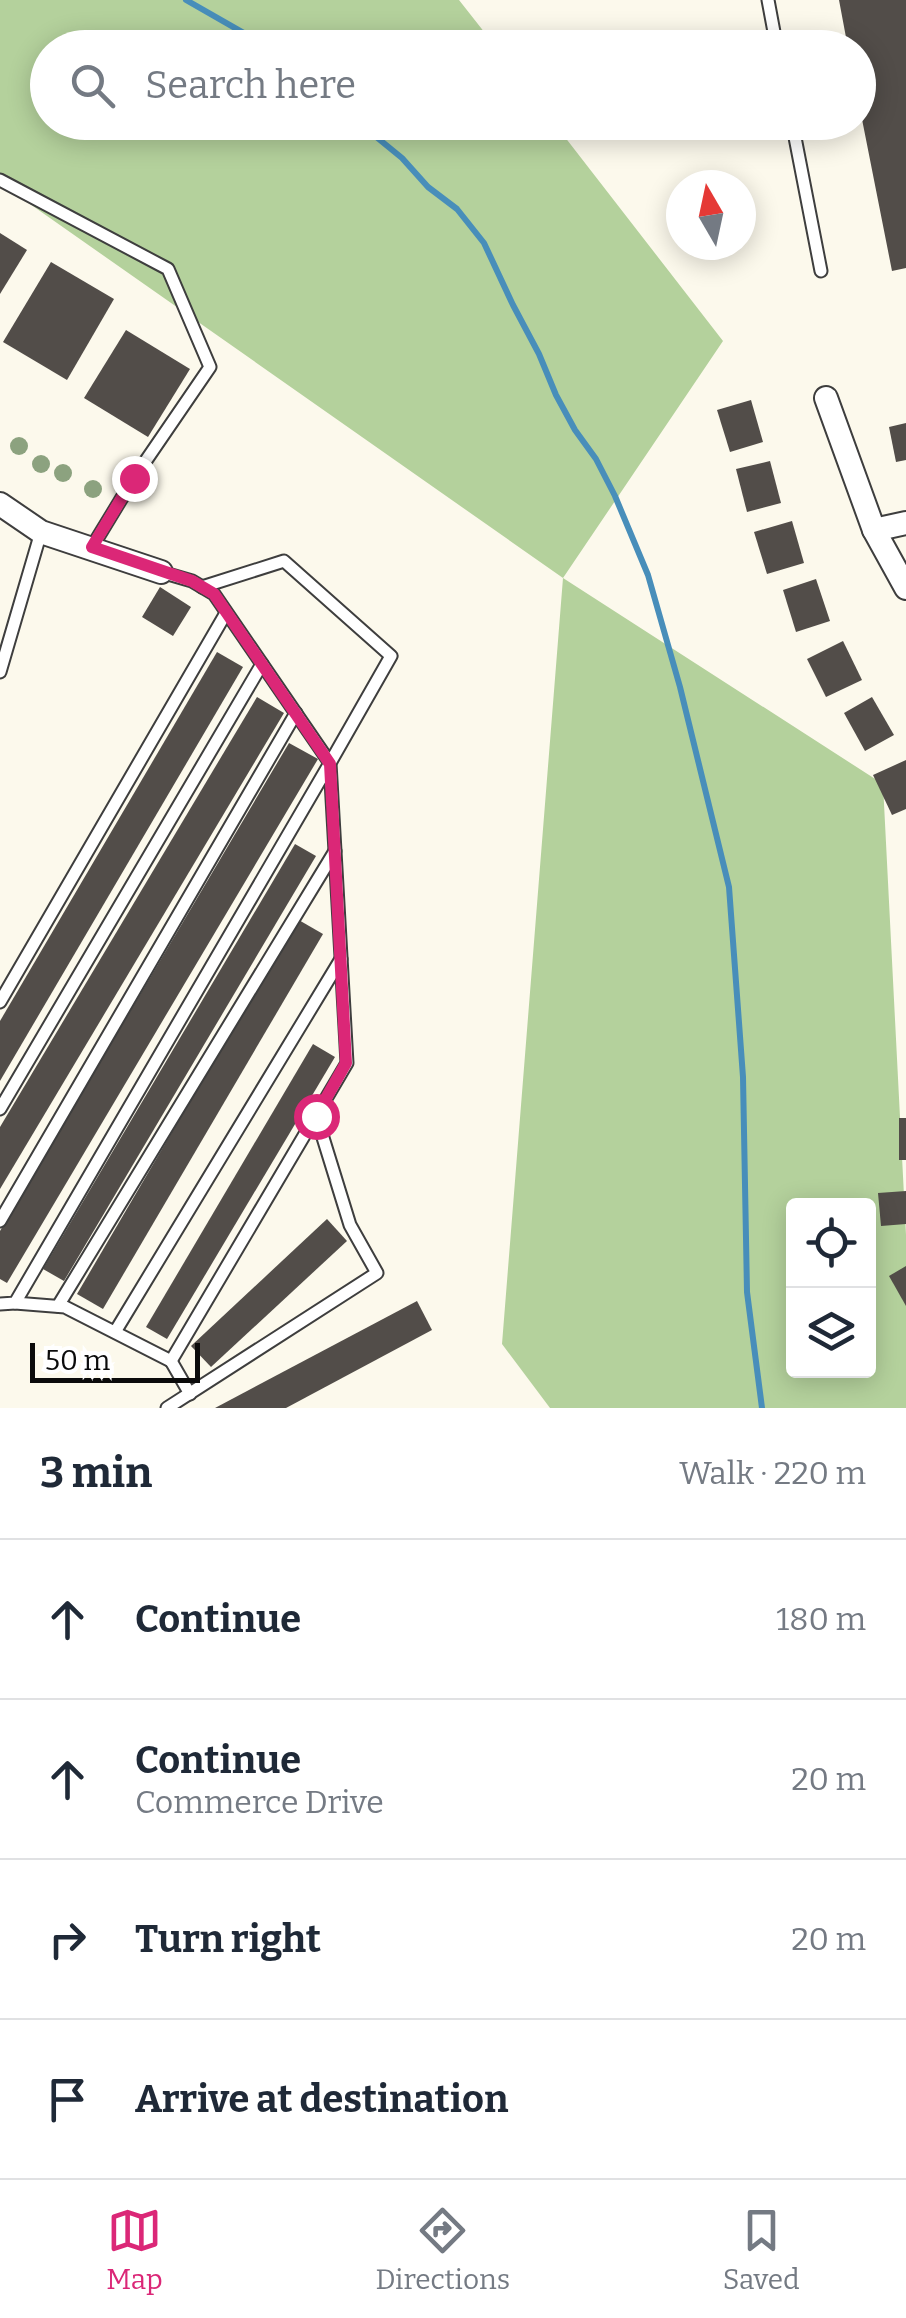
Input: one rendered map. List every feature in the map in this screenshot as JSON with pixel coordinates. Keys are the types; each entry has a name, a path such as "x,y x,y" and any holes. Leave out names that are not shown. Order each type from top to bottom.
{"street":[{"path":"826,398 874,530 906,588"},
{"path":"0,504 41,532 162,572"},
{"path":"874,530 906,523"}],"lane":[{"path":"768,0 774,30"},
{"path":"796,140 821,271"},
{"path":"0,180 168,269 210,367 92,547"},
{"path":"0,672 41,532"},
{"path":"15,1304 390,656 284,560 202,587"},
{"path":"162,572 192,581 214,594 330,764 346,1063 171,1360"},
{"path":"0,1002 226,613"},
{"path":"0,1109 262,664"},
{"path":"0,1220 296,713"},
{"path":"58,1306 335,850"},
{"path":"115,1332 341,958"},
{"path":"167,1408 376,1273 350,1225 316,1116"},
{"path":"0,1304 65,1307 171,1360 190,1394"}],"green space":[{"path":"0,0 459,0 483,30 30,30 30,140 567,140 723,341 563,578 0,183"},
{"path":"563,578 883,784 906,1235 906,1408 550,1408 502,1344"}],"building":[{"path":"839,0 906,0 906,268 892,271 866,140 876,140 876,30 845,30"},
{"path":"0,233 27,250 0,294"},
{"path":"51,262 114,299 67,380 3,342"},
{"path":"126,330 190,369 148,437 84,398"},
{"path":"751,400 763,442 730,452 717,410"},
{"path":"906,423 906,460 896,462 889,427"},
{"path":"770,461 781,503 747,512 736,469"},
{"path":"792,521 804,563 767,574 754,532"},
{"path":"816,579 830,621 796,632 783,590"},
{"path":"160,587 191,607 173,636 142,617"},
{"path":"843,641 862,680 826,697 807,659"},
{"path":"217,652 243,667 0,1081 0,1021"},
{"path":"257,697 284,713 0,1189 0,1127"},
{"path":"872,697 894,735 865,751 844,713"},
{"path":"289,743 318,759 7,1283 0,1279 0,1231"},
{"path":"906,760 906,809 892,815 873,775"},
{"path":"295,844 316,856 64,1281 43,1269"},
{"path":"297,919 323,934 103,1309 77,1294"},
{"path":"313,1044 335,1057 167,1339 146,1327"},
{"path":"899,1118 906,1118 906,1160 899,1160"},
{"path":"906,1191 906,1224 881,1226 878,1193"},
{"path":"327,1219 347,1241 211,1367 191,1346"},
{"path":"906,1266 906,1306 889,1276"},
{"path":"417,1301 432,1330 286,1408 215,1408"}],"waterway":[{"path":"186,0 238,30"},
{"path":"380,140 457,209 484,243 556,395 615,496 648,575 729,887 743,1077 747,1292 762,1408"}],"route":[{"path":"134,478 92,547 192,581 214,594 330,764 346,1063 316,1116"}]}
